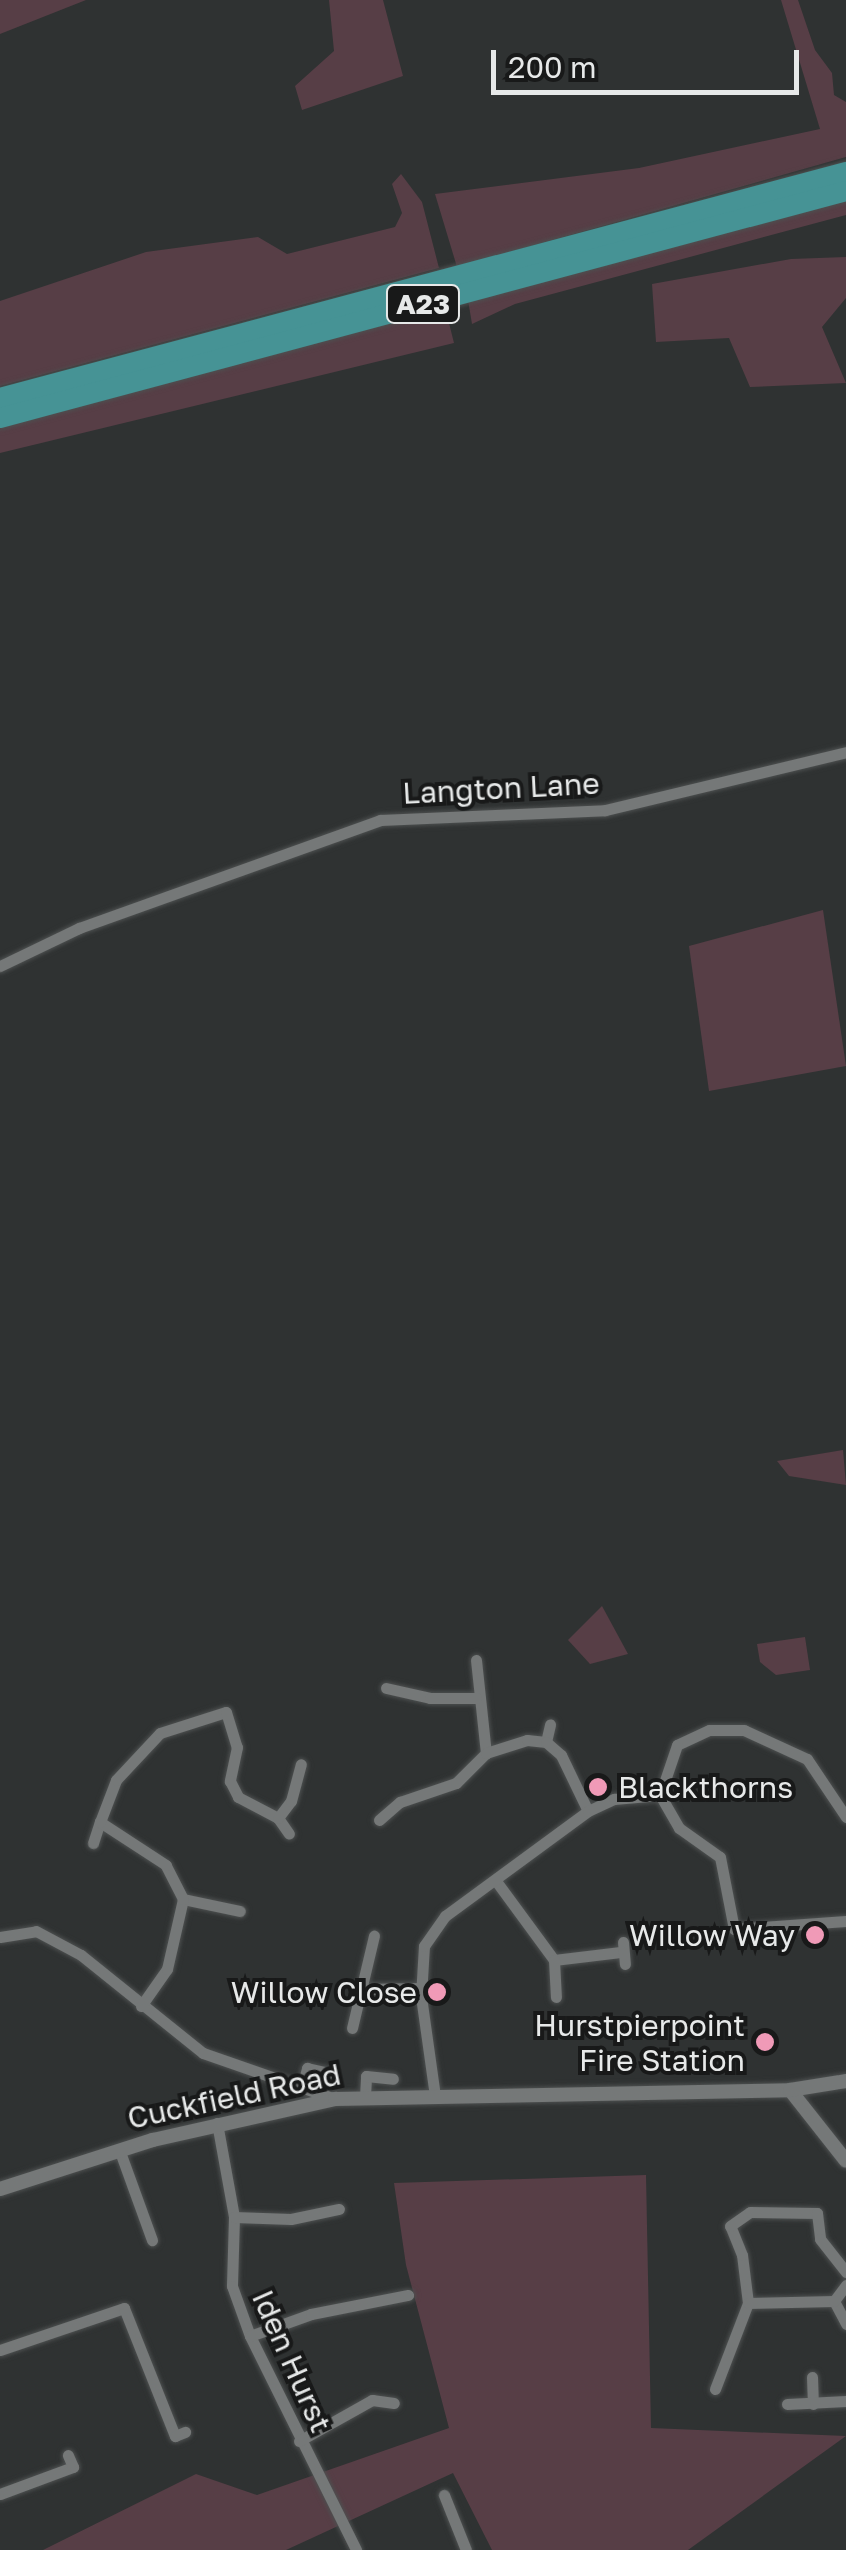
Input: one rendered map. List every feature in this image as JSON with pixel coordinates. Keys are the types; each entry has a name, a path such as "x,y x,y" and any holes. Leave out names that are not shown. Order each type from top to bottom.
{"highway":[{"name":"A23","path":"0,398 846,172"},
{"name":"A23","path":"0,418 846,191"}],"street":[{"name":"Langton Lane","path":"0,966 79,928 380,820 605,810 846,752"},
{"path":"476,1660 476,1698 486,1753"},
{"path":"386,1688 430,1698 476,1698"},
{"path":"93,1843 116,1780 152,1739 232,1711 237,1746 234,1792 278,1818 289,1834"},
{"path":"546,1742 550,1724"},
{"path":"846,1817 807,1759 744,1730 709,1730 676,1745 660,1795 679,1828 720,1857 734,1928 846,1921"},
{"path":"379,1820 400,1802 456,1782 486,1753 528,1740 546,1742 561,1755 588,1811"},
{"path":"278,1818 291,1801 297,1766"},
{"path":"435,2096 422,1988 424,1946 444,1916 496,1882 588,1811 614,1798 660,1795"},
{"path":"100,1822 166,1865 183,1899 168,1969 141,2006"},
{"path":"496,1882 554,1960 556,1997"},
{"path":"183,1899 240,1910"},
{"path":"0,1937 36,1931 81,1956 202,2052 334,2099"},
{"path":"352,2028 374,1936"},
{"path":"554,1960 623,1952"},
{"path":"362,1989 422,1988"},
{"path":"302,2086 307,2068 328,2074"},
{"path":"365,2097 366,2076 393,2078"},
{"name":"Cuckfield Road","path":"0,2189 119,2149 217,2123 334,2099 790,2090 846,2082"},
{"path":"790,2090 846,2162"},
{"name":"Iden Hurst","path":"217,2123 234,2218 232,2286 250,2336 299,2441 356,2550"},
{"path":"119,2149 152,2240"},
{"path":"234,2218 290,2220 339,2209"},
{"path":"715,2389 748,2303 730,2226 750,2212 817,2213 820,2239 846,2272"},
{"path":"834,2302 846,2284"},
{"path":"250,2336 311,2314 408,2294"},
{"path":"748,2303 834,2302"},
{"path":"834,2302 846,2324"},
{"path":"0,2350 124,2308 175,2436 185,2432"},
{"path":"812,2377 813,2404"},
{"path":"299,2441 372,2400 394,2403"},
{"path":"787,2404 846,2402"},
{"path":"0,2494 73,2467 68,2455"},
{"path":"444,2494 466,2550"}],"shaded area":[{"path":"0,0 86,0 0,34"},
{"path":"329,0 383,0 403,76 302,110 295,86 334,51"},
{"path":"781,0 798,0 815,50 832,73 834,95 846,102 846,157 457,267 435,194 639,168 820,129"},
{"path":"401,174 422,202 439,268 0,386 0,301 146,252 258,237 287,254 395,227 402,213 392,184"},
{"path":"846,201 846,215 515,304 472,324 468,300"},
{"path":"846,257 846,298 822,327 846,383 750,387 729,338 656,342 652,284 791,259"},
{"path":"444,303 454,343 0,453 0,427"},
{"path":"823,910 846,1066 709,1091 689,946"},
{"path":"843,1450 846,1485 789,1476 777,1461"},
{"path":"602,1606 628,1654 590,1664 568,1640"},
{"path":"805,1637 810,1670 776,1675 760,1662 757,1644"},
{"path":"646,2175 651,2428 846,2436 688,2550 492,2550 453,2473 286,2550 43,2550 196,2474 257,2495 449,2428 406,2265 394,2183"}],"place":[{"name":"Blackthorns","path":"598,1787"},
{"name":"Willow Way","path":"815,1935"},
{"name":"Willow Close","path":"437,1992"},
{"name":"Hurstpierpoint Fire Station","path":"765,2042"}]}
